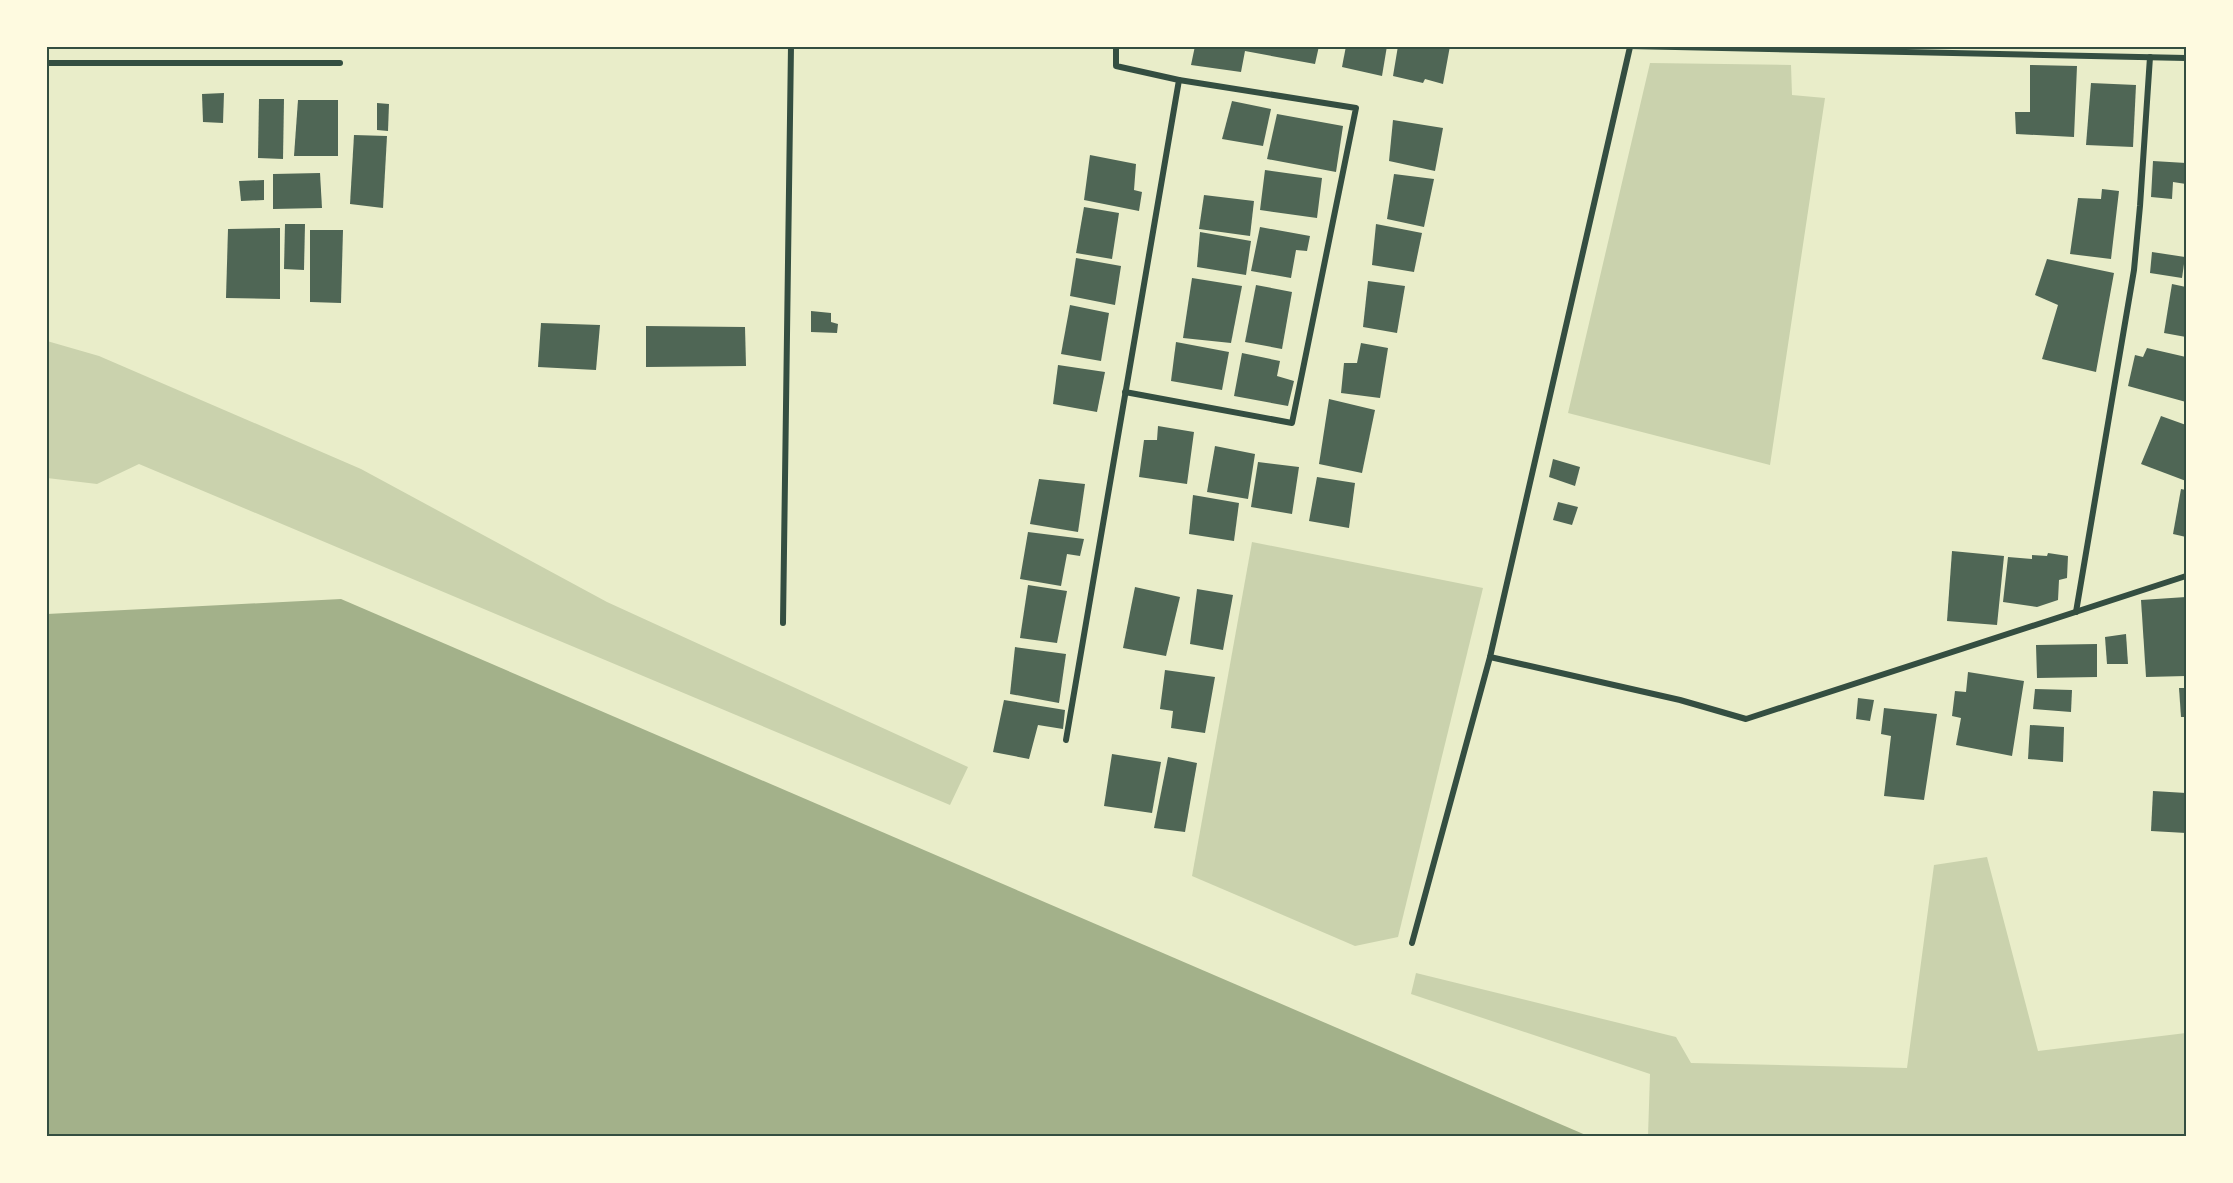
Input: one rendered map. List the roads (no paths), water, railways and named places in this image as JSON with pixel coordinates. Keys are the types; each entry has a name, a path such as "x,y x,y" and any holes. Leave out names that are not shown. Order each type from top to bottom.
{"street":[{"path":"783,623 790,46"},
{"path":"1116,46 1116,66 1179,80 1356,108 1292,423 1125,392"},
{"path":"1412,943 1490,657 1630,47 2187,58"},
{"path":"2076,612 2133,270 2140,206 2150,57"},
{"path":"46,63 340,63"},
{"path":"1066,740 1179,80"},
{"path":"1490,657 1680,700 1746,719 2187,576"}]}
